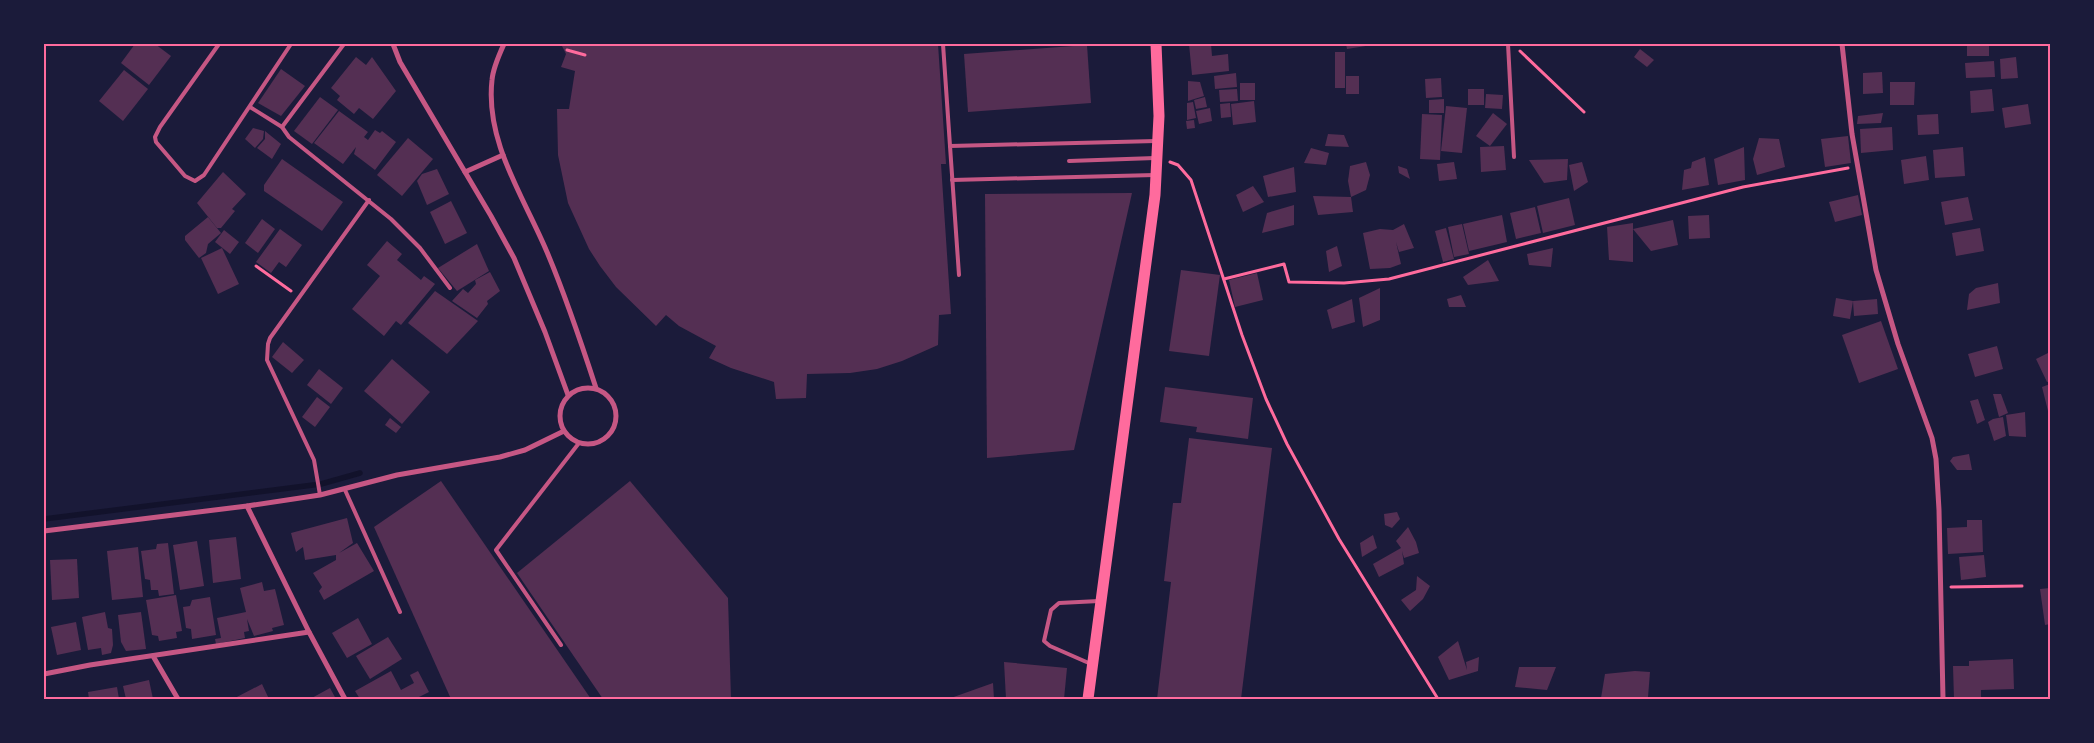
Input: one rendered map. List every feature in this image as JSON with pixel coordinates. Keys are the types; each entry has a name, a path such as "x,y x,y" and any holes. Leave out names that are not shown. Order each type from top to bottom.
{"main road":[{"path":"1088,699 1156,175 1158,141 1156,44"}],"street":[{"path":"393,44 400,62 466,172 514,258 542,324 568,395"},
{"path":"504,44 492,78 491,103 494,128 503,155 575,323 596,388"},
{"path":"1842,44 1857,167 1876,270 1884,301 1932,438 1938,480 1943,699"},
{"path":"466,172 503,155"},
{"path":"586,387 596,388 610,397 614,404 616,411 615,426 604,439 596,443 579,443 570,438 560,422 562,403 568,395 576,390 586,387"},
{"path":"44,531 248,506 320,495 397,475 500,458 525,450 564,431"},
{"path":"248,506 309,632 345,699"},
{"path":"44,674 309,632"},
{"path":"153,656 178,699"}],"lane":[{"path":"219,44 160,127 155,137 156,142 185,176 195,181 204,175 291,44"},
{"path":"282,127 344,44"},
{"path":"943,44 959,275"},
{"path":"1508,44 1514,157"},
{"path":"250,107 282,127 288,137 369,200 420,248 450,288"},
{"path":"950,146 1158,141"},
{"path":"1069,161 1157,158"},
{"path":"952,180 1156,175"},
{"path":"320,495 311,453 268,360 268,344 270,338 369,200"},
{"path":"561,645 496,550 579,443"},
{"path":"345,490 400,612"},
{"path":"1093,664 1050,646 1044,641 1052,610 1059,603 1101,601"}],"path":[{"path":"567,50 584,55"},
{"path":"1519,51 1584,112"},
{"path":"1157,158 1178,165 1192,180 1266,399 1287,444 1339,539 1438,699"},
{"path":"1224,279 1284,264 1289,282 1344,283 1389,279 1743,187 1857,167"},
{"path":"256,266 300,297"},
{"path":"1940,587 2022,586"}],"building":[{"path":"135,44 155,44 171,56 149,85 121,63"},
{"path":"561,44 938,44 946,164 941,164 951,314 939,315 938,345 902,361 877,369 850,373 807,374 806,398 776,399 774,382 731,368 709,358 716,346 679,326 666,315 656,326 616,287 600,266 589,249 568,203 558,155 557,109 569,109 575,71 561,67 566,54"},
{"path":"1189,44 1211,44 1212,56 1228,54 1229,71 1192,75"},
{"path":"1346,44 1372,44 1372,45 1347,49"},
{"path":"1967,44 1989,44 1989,56 1967,56"},
{"path":"1087,45 1091,103 968,112 964,54"},
{"path":"1640,49 1654,60 1647,67 1634,57"},
{"path":"1335,52 1345,52 1345,88 1335,88"},
{"path":"356,57 366,65 372,57 396,91 373,119 359,108 354,114 337,100 340,96 331,88"},
{"path":"2016,57 2018,78 2001,79 2000,59"},
{"path":"1994,61 1995,77 1966,78 1965,63"},
{"path":"281,69 305,86 281,116 258,103"},
{"path":"124,70 148,89 123,121 99,101"},
{"path":"1882,72 1883,93 1863,94 1863,73"},
{"path":"1236,73 1237,87 1215,89 1214,76"},
{"path":"1346,76 1359,76 1359,94 1346,94"},
{"path":"1441,78 1442,97 1426,98 1425,79"},
{"path":"1188,81 1200,82 1204,96 1188,101"},
{"path":"1890,82 1915,82 1914,105 1890,105"},
{"path":"1240,83 1255,83 1255,100 1240,100"},
{"path":"1237,89 1238,101 1220,102 1219,90"},
{"path":"1468,89 1484,89 1484,105 1468,105"},
{"path":"1992,89 1994,111 1971,113 1970,91"},
{"path":"1486,94 1503,95 1502,109 1485,108"},
{"path":"320,97 338,110 312,144 294,131"},
{"path":"1205,97 1207,107 1196,109 1194,100"},
{"path":"1444,99 1444,113 1429,113 1429,100"},
{"path":"1254,101 1256,122 1233,125 1231,104"},
{"path":"1193,102 1196,118 1187,120 1187,103"},
{"path":"1230,103 1231,117 1221,118 1220,104"},
{"path":"2028,104 2031,124 2005,128 2002,108"},
{"path":"1446,106 1467,108 1462,153 1441,151"},
{"path":"1210,108 1212,121 1199,124 1196,111"},
{"path":"339,111 368,132 364,137 368,140 375,130 380,133 382,131 396,142 375,170 354,154 356,147 343,164 314,143"},
{"path":"1493,113 1507,124 1490,146 1476,136"},
{"path":"1883,113 1881,123 1857,124 1858,116"},
{"path":"1422,114 1442,115 1440,160 1420,159"},
{"path":"1938,114 1939,134 1918,135 1917,115"},
{"path":"1194,120 1195,128 1187,129 1186,121"},
{"path":"1892,127 1893,150 1861,153 1860,129"},
{"path":"253,128 264,131 263,139 255,148 245,139"},
{"path":"265,131 281,144 272,159 257,148 265,139"},
{"path":"1328,134 1344,135 1349,147 1325,146"},
{"path":"1848,136 1851,163 1825,167 1821,139"},
{"path":"408,138 433,159 402,196 377,175"},
{"path":"1759,138 1779,139 1785,167 1757,175 1753,159"},
{"path":"1504,146 1506,170 1481,172 1480,147"},
{"path":"1744,147 1745,180 1718,185 1714,159"},
{"path":"1963,147 1965,176 1935,178 1933,150"},
{"path":"1311,148 1329,153 1326,165 1304,163"},
{"path":"1926,156 1929,180 1904,184 1901,160"},
{"path":"1705,157 1709,185 1682,190 1684,170 1691,168 1692,162"},
{"path":"282,159 343,202 322,231 264,191 264,185"},
{"path":"1568,159 1567,180 1544,183 1529,160"},
{"path":"1366,162 1370,175 1366,190 1351,197 1348,181 1350,166"},
{"path":"1454,162 1457,179 1439,181 1437,164"},
{"path":"1582,162 1588,182 1574,191 1569,165"},
{"path":"1398,166 1407,169 1410,179 1399,173"},
{"path":"1294,167 1296,192 1268,197 1263,176"},
{"path":"437,169 449,194 427,205 417,181 422,174"},
{"path":"223,172 246,194 232,209 235,211 221,228 217,228 197,203"},
{"path":"1253,186 1264,202 1243,212 1236,195"},
{"path":"1132,193 1074,450 987,458 985,194"},
{"path":"1858,195 1862,215 1835,222 1829,202"},
{"path":"1313,196 1351,197 1353,212 1318,215"},
{"path":"1968,197 1973,220 1945,225 1941,202"},
{"path":"1569,198 1575,225 1543,233 1537,206"},
{"path":"451,201 467,233 445,244 430,212"},
{"path":"1294,205 1294,225 1262,233 1267,213"},
{"path":"1535,207 1541,233 1516,239 1510,213"},
{"path":"1502,215 1507,242 1469,251 1463,224"},
{"path":"1709,215 1710,238 1689,239 1688,216"},
{"path":"208,217 221,233 208,244 206,253 199,258 185,240 185,236"},
{"path":"262,219 275,229 258,253 245,243"},
{"path":"1673,220 1678,245 1651,251 1633,229"},
{"path":"1633,223 1633,262 1609,260 1607,227"},
{"path":"1404,224 1414,248 1399,252 1396,242 1401,264 1390,268 1370,269 1363,233 1380,229 1393,230"},
{"path":"1462,224 1469,254 1454,257 1448,227"},
{"path":"1446,228 1454,259 1443,262 1435,231"},
{"path":"1980,228 1984,251 1956,256 1952,233"},
{"path":"280,229 302,245 286,267 279,262 271,273 256,262"},
{"path":"224,230 239,242 230,254 215,242"},
{"path":"387,241 402,254 397,260 421,280 424,276 435,284 401,325 396,321 384,336 352,309 380,276 367,265"},
{"path":"477,244 489,271 457,291 438,268"},
{"path":"1337,246 1342,266 1329,272 1326,251"},
{"path":"222,248 239,284 218,294 201,258"},
{"path":"1553,248 1551,267 1529,265 1527,254"},
{"path":"1488,260 1499,281 1468,285 1463,277"},
{"path":"1181,270 1220,275 1209,356 1169,351"},
{"path":"490,272 500,291 487,301 488,304 477,318 452,301 463,289 468,293 476,284 475,280"},
{"path":"1257,273 1263,300 1235,307 1229,280"},
{"path":"1998,283 2000,303 1967,310 1969,294 1976,288"},
{"path":"1380,288 1380,320 1363,327 1359,298"},
{"path":"435,291 478,321 447,354 408,323"},
{"path":"1461,295 1466,307 1449,307 1447,299"},
{"path":"1836,298 1853,301 1850,319 1833,316"},
{"path":"1352,299 1355,322 1332,329 1327,310"},
{"path":"1877,299 1878,314 1854,316 1853,301"},
{"path":"1881,321 1898,369 1859,383 1842,335"},
{"path":"283,342 304,360 292,373 272,357"},
{"path":"1997,346 2003,369 1975,377 1968,354"},
{"path":"2050,352 2050,381 2047,382 2036,359"},
{"path":"392,359 430,392 402,424 364,391"},
{"path":"319,369 343,388 331,404 307,385"},
{"path":"2050,384 2050,415 2049,415 2042,387"},
{"path":"1165,387 1253,398 1248,439 1196,432 1197,427 1160,422"},
{"path":"1993,394 2001,394 2008,413 1999,417"},
{"path":"317,397 330,407 315,427 302,417"},
{"path":"1978,399 1985,420 1977,424 1970,401"},
{"path":"2025,412 2026,437 2009,436 2006,415"},
{"path":"2003,417 2006,436 1994,441 1988,422"},
{"path":"390,418 401,427 396,433 385,425"},
{"path":"1189,438 1272,448 1241,699 1157,699 1171,582 1164,581 1173,503 1181,503"},
{"path":"1969,454 1972,470 1957,470 1950,461 1953,457"},
{"path":"441,481 591,699 451,699 374,527"},
{"path":"630,481 728,598 731,699 603,699 517,573"},
{"path":"1397,512 1400,519 1392,528 1385,525 1384,514"},
{"path":"347,518 353,543 339,553 357,543 374,571 324,600 319,591 322,587 313,573 336,560 336,555 305,560 303,547 296,552 291,533"},
{"path":"1967,520 1982,520 1983,552 1948,554 1947,528 1967,527"},
{"path":"1408,527 1416,542 1419,553 1404,558 1402,551 1404,564 1379,577 1373,564 1401,548 1396,541"},
{"path":"1373,535 1377,548 1362,557 1360,543"},
{"path":"236,537 241,579 213,583 209,540"},
{"path":"197,541 204,586 180,590 173,545"},
{"path":"168,543 174,594 159,596 158,590 151,590 150,580 145,579 141,551 156,549 157,544"},
{"path":"138,547 143,597 112,600 107,551"},
{"path":"1984,555 1986,577 1961,580 1959,557"},
{"path":"77,559 79,598 52,600 50,560"},
{"path":"1417,576 1430,586 1423,599 1410,611 1401,600 1416,590"},
{"path":"262,582 264,591 275,589 284,625 272,628 273,631 254,636 247,619 249,631 244,632 245,638 216,644 215,639 221,638 217,618 246,612 240,588"},
{"path":"2050,588 2050,624 2045,625 2040,589"},
{"path":"176,595 182,631 176,632 177,638 159,641 158,636 152,635 146,600"},
{"path":"210,597 216,635 192,639 191,629 186,628 183,607 190,606 192,600"},
{"path":"105,612 108,628 112,629 113,645 111,653 102,655 101,648 88,650 82,617"},
{"path":"141,612 146,649 126,651 121,642 118,615"},
{"path":"358,618 372,644 347,658 332,633"},
{"path":"76,622 81,650 57,655 51,627"},
{"path":"388,637 402,659 370,679 356,656"},
{"path":"1458,641 1467,670 1466,662 1479,657 1478,671 1449,680 1438,657"},
{"path":"2013,659 2014,689 1981,690 1981,699 1954,699 1953,666 1969,666 1969,661"},
{"path":"1004,662 1067,668 1064,699 1006,699"},
{"path":"1519,667 1556,667 1547,690 1515,687"},
{"path":"391,671 401,690 414,683 410,675 418,671 429,692 415,699 360,699 355,691"},
{"path":"1635,671 1650,672 1648,697 1601,698 1605,674"},
{"path":"149,680 153,699 126,699 123,686"},
{"path":"993,683 994,699 948,699"},
{"path":"262,684 269,699 233,699"},
{"path":"117,687 119,699 89,699 88,692"},
{"path":"330,688 336,699 310,699"}],"waterway":[{"path":"44,519 321,484 360,473"}]}
